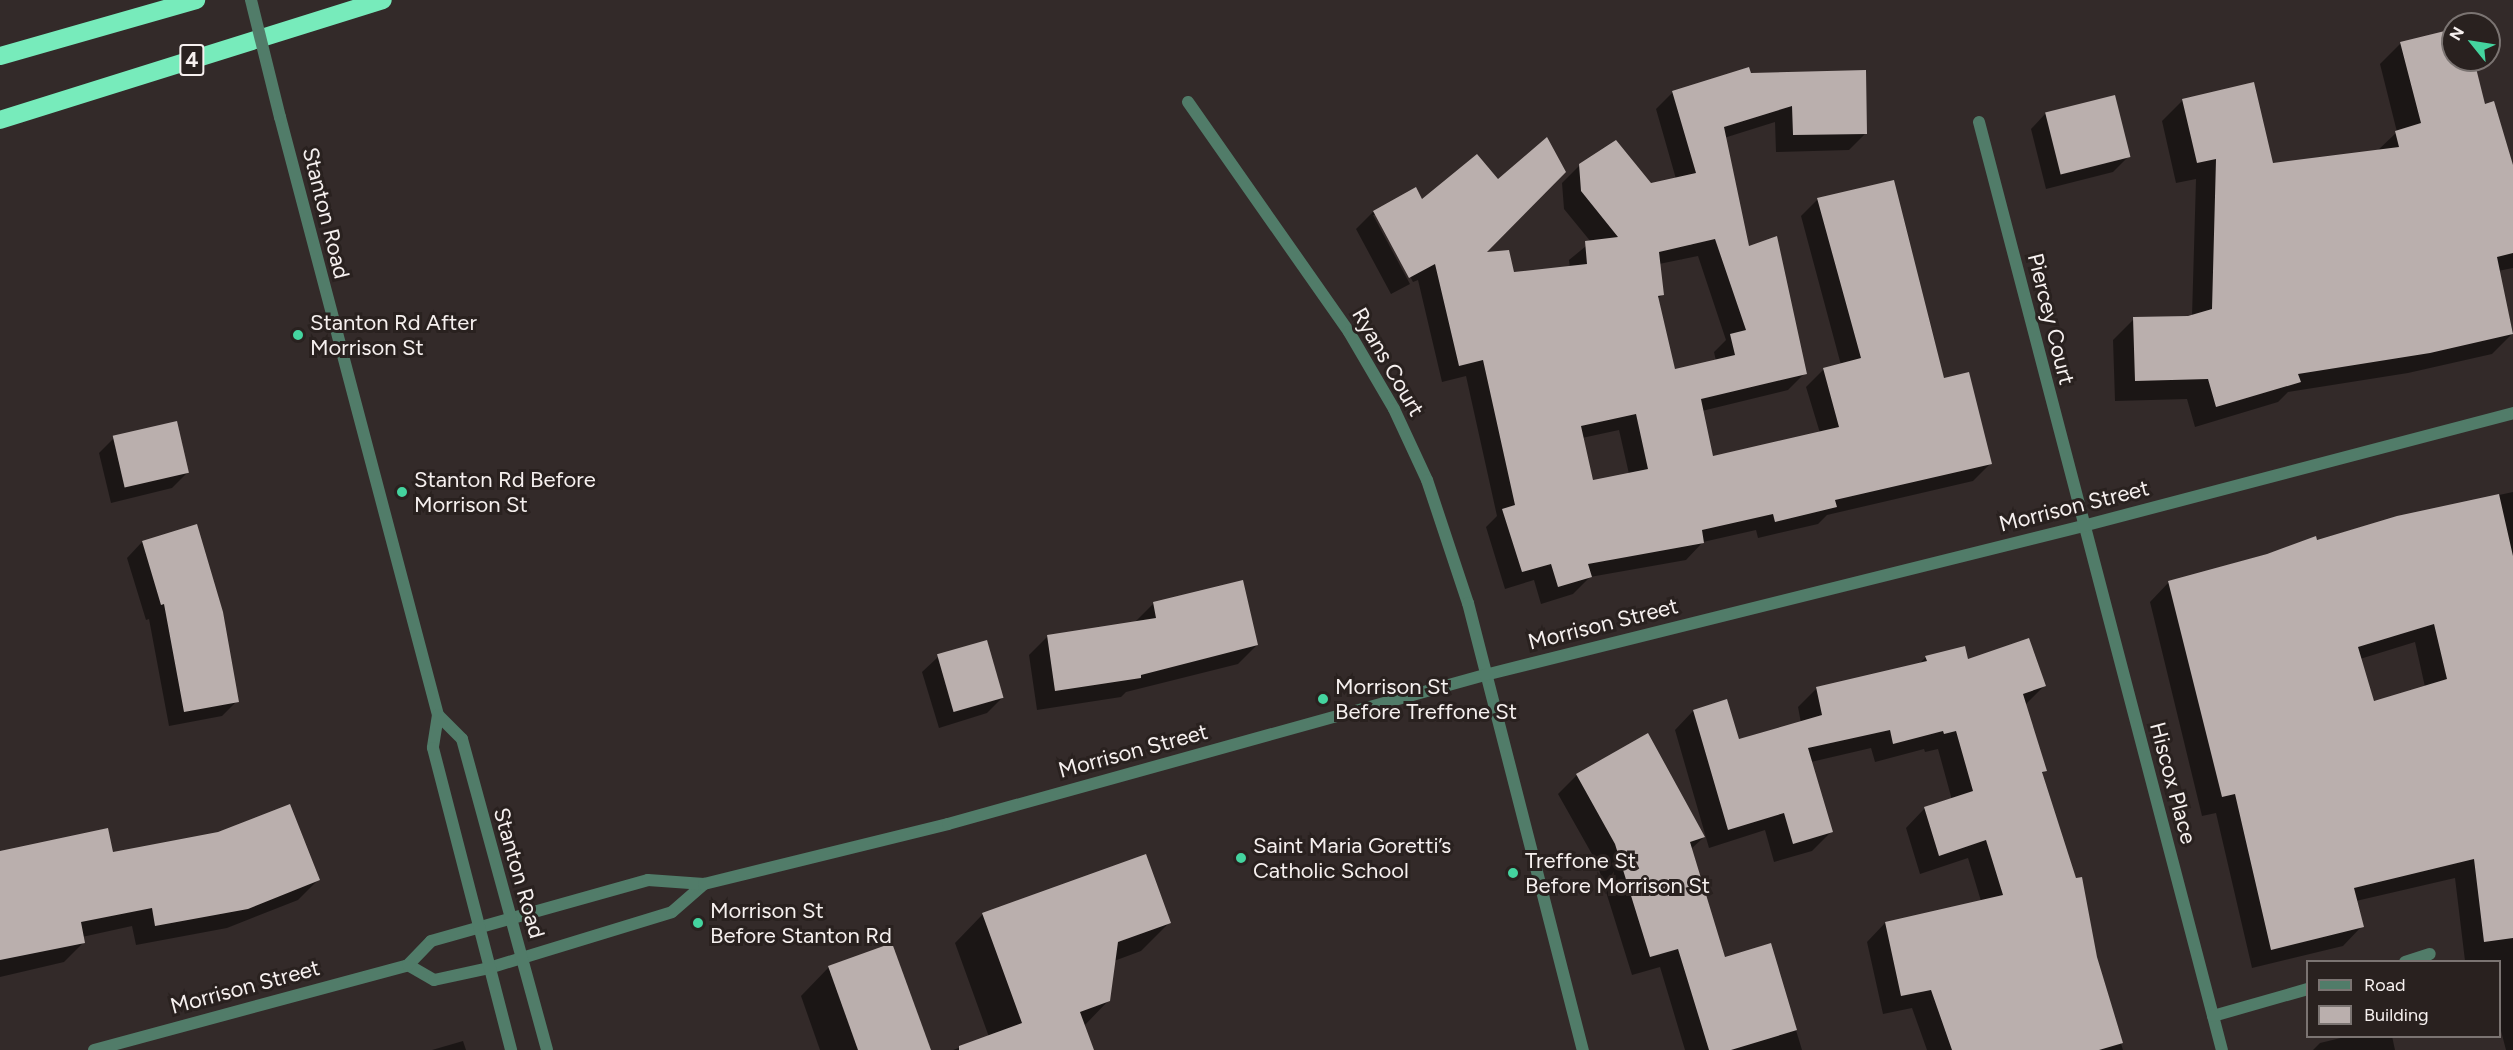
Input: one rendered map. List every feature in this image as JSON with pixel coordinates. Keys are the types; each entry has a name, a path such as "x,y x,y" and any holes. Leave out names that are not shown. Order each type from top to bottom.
{"highway":[{"path":"0,56 196,0"},
{"name":"4","path":"0,120 383,0"}],"street":[{"name":"Stanton Road","path":"250,0 438,714 433,748 512,1050"},
{"name":"Ryans Court","path":"1188,102 1349,332 1394,409 1427,480 1468,603 1583,1050"},
{"name":"Piercey Court","path":"1979,122 2083,526"},
{"name":"Morrison Street","path":"94,1050 408,965 431,941 478,925 648,880 704,884 948,824 1485,675 2083,526 2513,413"},
{"name":"Hiscox Place","path":"2083,526 2222,1050"},
{"name":"Stanton Road","path":"438,714 462,739 547,1050"},
{"name":"Morrison Street","path":"408,965 434,980 489,968 672,912 704,884"},
{"path":"2410,960 2430,954"},
{"path":"2213,1016 2306,989"}],"building":[{"path":"2441,32 2441,72 2477,72 2485,104 2494,101 2513,165 2513,253 2497,257 2513,334 2430,353 2298,374 2301,382 2216,407 2208,379 2135,381 2133,317 2188,316 2212,309 2216,159 2197,163 2182,99 2254,82 2273,163 2399,147 2395,131 2421,123 2400,42"},
{"path":"1749,67 1751,73 1866,70 1867,134 1793,135 1792,106 1724,127 1749,246 1777,236 1807,374 1701,399 1713,456 1839,427 1823,368 1861,358 1817,198 1894,180 1944,378 1969,372 1992,464 1835,500 1837,507 1775,522 1773,514 1702,530 1704,543 1588,564 1592,577 1558,587 1551,564 1522,572 1502,509 1515,505 1483,360 1459,366 1435,264 1409,278 1373,211 1416,187 1422,199 1477,154 1498,179 1547,137 1566,172 1487,252 1509,250 1514,272 1587,264 1585,241 1618,237 1581,191 1579,164 1616,140 1651,183 1696,173 1672,91","holes":["1715,239 1746,330 1730,334 1735,355 1675,369 1658,296 1664,295 1659,252","1636,414 1648,469 1593,480 1581,426"]},
{"path":"2115,95 2130,157 2061,175 2045,112"},
{"path":"177,421 189,473 125,487 113,436"},
{"path":"2499,494 2513,556 2513,938 2484,942 2474,859 2354,888 2364,927 2271,950 2235,794 2222,797 2168,581 2267,554 2316,536 2317,540 2397,516","holes":["2434,624 2447,679 2374,701 2358,647"]},
{"path":"197,524 223,612 239,702 184,712 164,604 161,605 142,541"},
{"path":"1243,580 1258,645 1141,675 1141,678 1055,691 1047,635 1156,618 1153,602"},
{"path":"2029,638 2046,686 2023,694 2047,771 2042,772 2076,878 2082,877 2097,957 2123,1043 2099,1050 1952,1050 1931,990 1901,996 1885,922 2003,895 1986,840 1939,856 1924,807 1973,791 1956,731 1944,734 1943,731 1893,744 1890,730 1808,748 1833,832 1793,844 1784,813 1728,830 1693,710 1727,699 1739,739 1822,715 1816,687 1927,661 1925,656 1965,646 1968,659"},
{"path":"987,640 1004,698 954,712 937,654"},
{"path":"1648,733 1705,837 1690,842 1725,957 1771,943 1797,1030 1731,1050 1709,1050 1678,949 1650,957 1615,844 1576,774"},
{"path":"290,804 320,880 248,909 155,926 152,908 81,922 85,943 0,960 0,851 108,828 113,852 218,832"},
{"path":"1146,854 1171,923 1118,942 1110,1001 1080,1012 1094,1050 959,1050 959,1046 1022,1023 982,913"},
{"path":"892,943 931,1050 858,1050 828,966"}],"place":[{"name":"Stanton Rd After Morrison St","path":"298,335"},
{"name":"Stanton Rd Before Morrison St","path":"402,492"},
{"name":"Morrison St Before Treffone St","path":"1323,699"},
{"name":"Saint Maria Goretti’s Catholic School","path":"1241,858"},
{"name":"Treffone St Before Morrison St","path":"1513,873"},
{"name":"Morrison St Before Stanton Rd","path":"698,923"}]}
